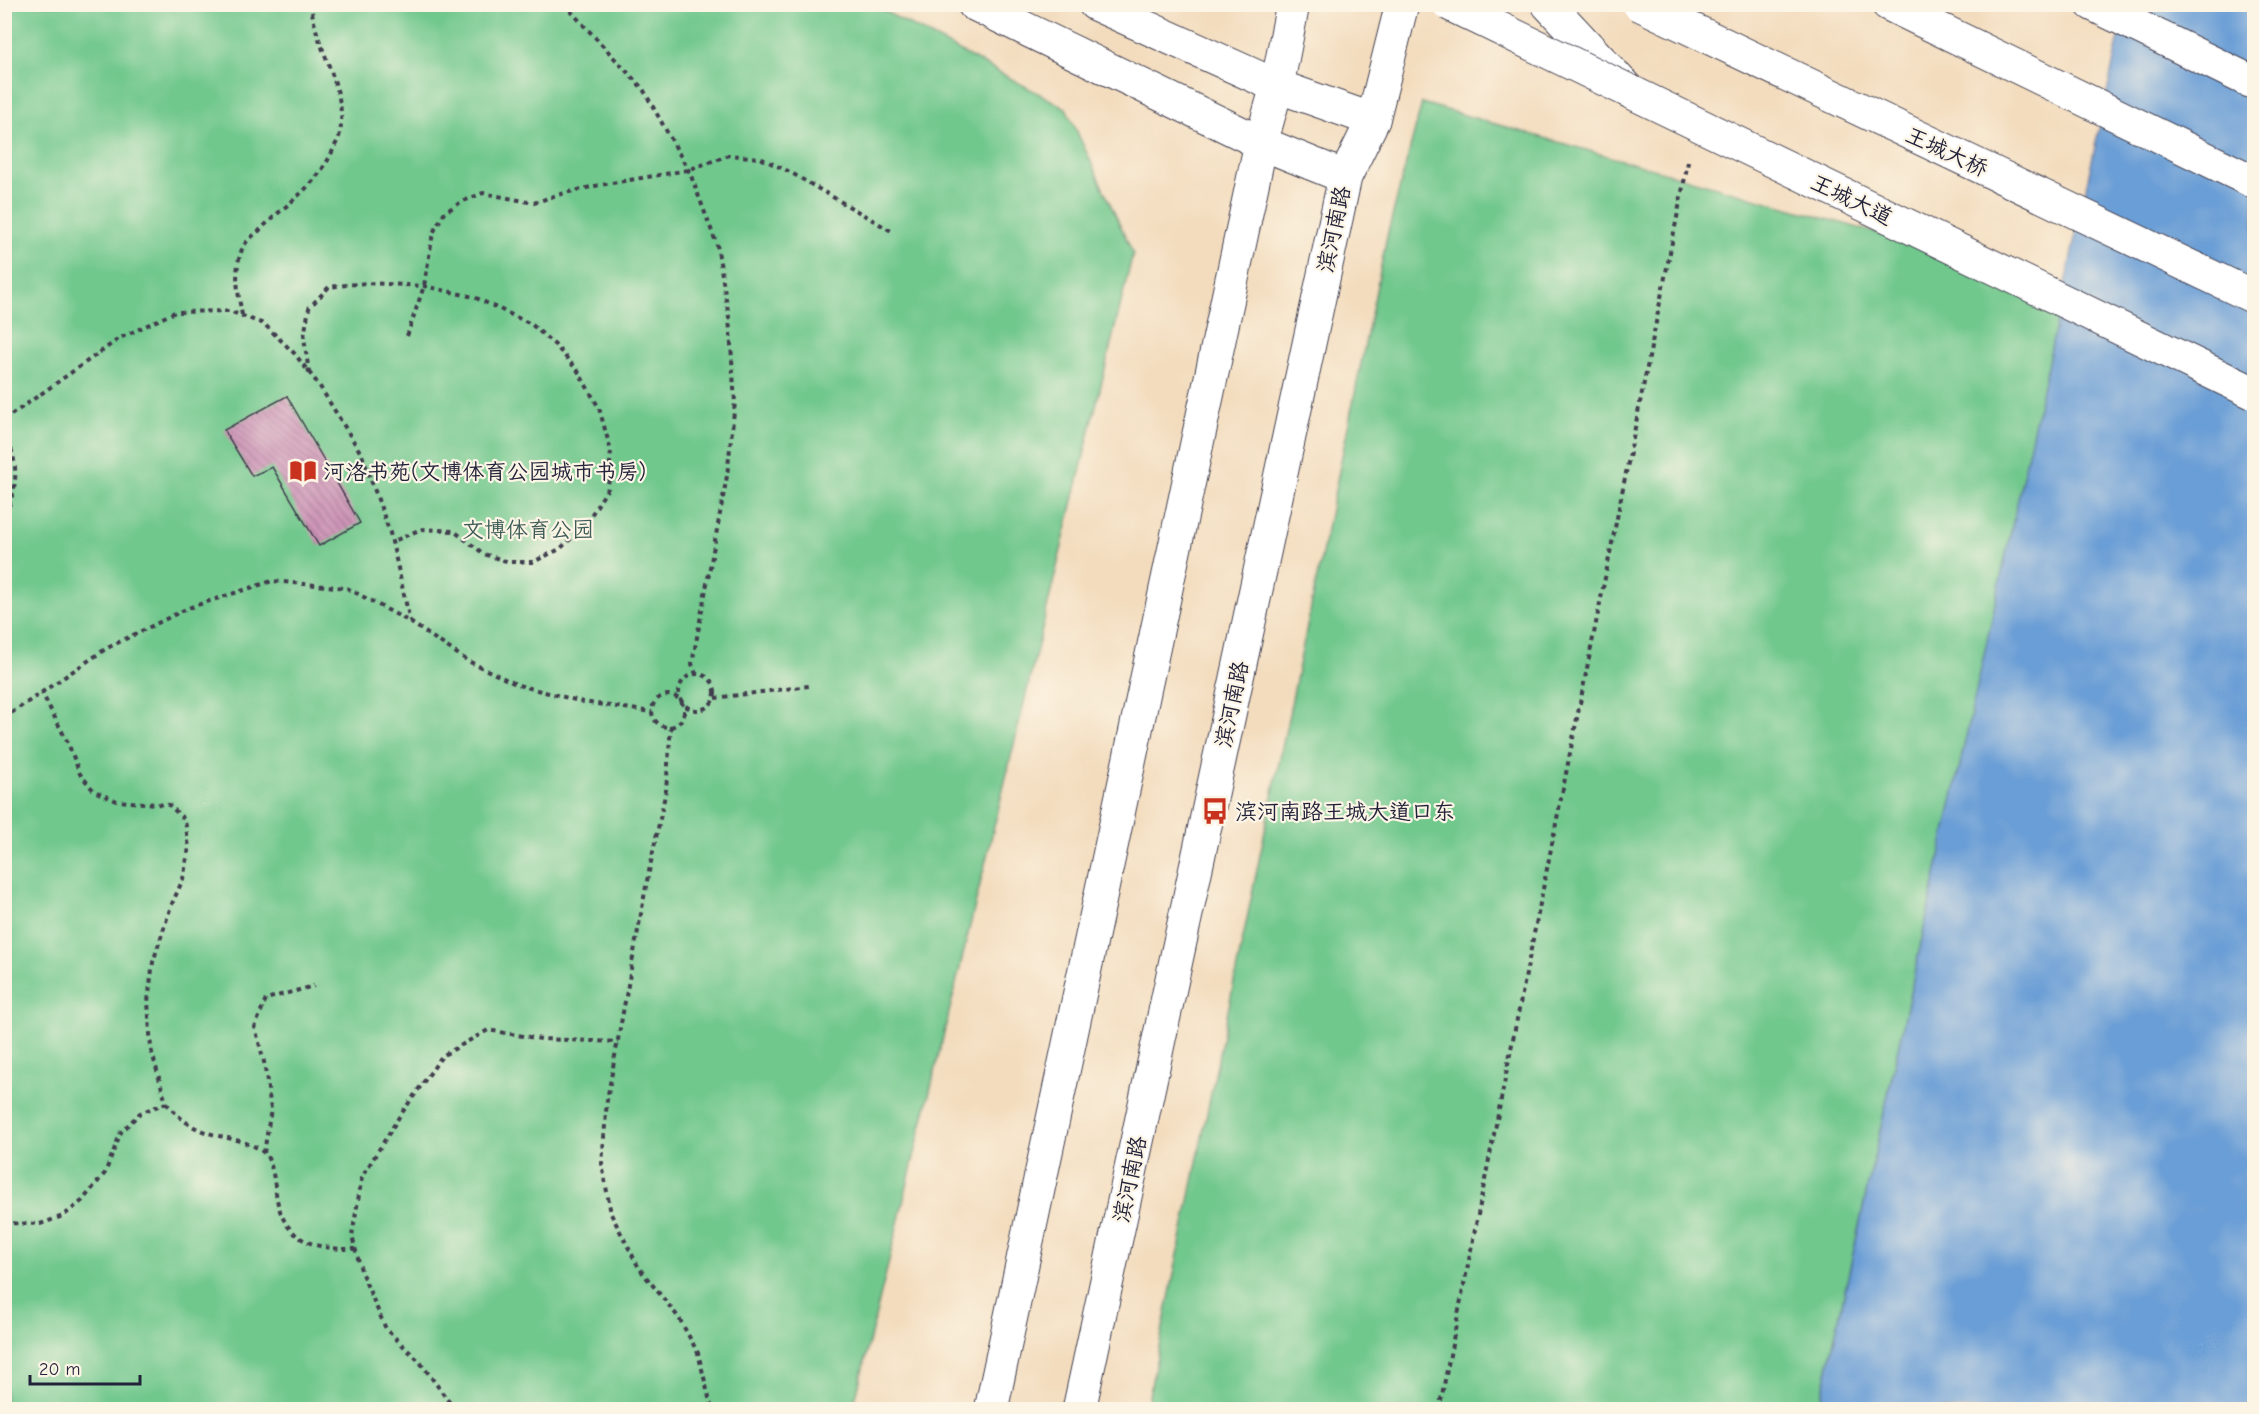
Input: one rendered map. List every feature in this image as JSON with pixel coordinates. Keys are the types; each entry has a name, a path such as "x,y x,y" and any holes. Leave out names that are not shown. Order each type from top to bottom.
{"main road":[{"path":"974,4 1261,143 1344,177"},
{"path":"1095,4 1276,86 1373,120"},
{"path":"991,1410 1261,143 1276,86 1293,4"},
{"name":"滨河南路","path":"1079,1410 1344,177 1373,120 1402,4"},
{"name":"王城大道","path":"1449,4 2254,393"},
{"path":"1548,4 1631,93"},
{"name":"王城大桥","path":"1639,4 2254,297"},
{"path":"1888,4 2254,182"},
{"path":"2092,4 2254,83"}],"path":[{"path":"242,315 236,278 243,246 306,190 326,167 340,135 342,112 338,92 312,19 311,4"},
{"path":"564,4 643,89 688,170 717,245 729,317 735,402 727,476 692,664 696,674"},
{"path":"1438,1410 1689,154"},
{"path":"407,336 424,286 433,232 444,213 461,202 483,193 534,203 595,186 688,170 729,155 760,158 788,171 893,232"},
{"path":"309,373 304,337 309,308 329,286 366,283 424,286 474,297 531,324 555,345 578,371 599,408 611,451 608,488 585,525 560,549 532,562 509,562 484,554 454,531 421,529 392,542"},
{"path":"4,420 120,338 176,312 229,311 264,324 294,353 309,373 362,455 392,542 410,622"},
{"path":"4,432 15,463 15,494 4,518"},
{"path":"4,718 107,648 188,608 272,582 347,588 410,622 468,661 518,685 583,702 652,712"},
{"path":"696,674 681,684 679,690 682,702 682,717 676,725 660,725 652,712 654,702 663,696 673,696 682,702 691,710 708,708 715,698 714,686 708,676 696,674"},
{"path":"715,698 809,686"},
{"path":"42,693 68,743 80,774 94,791 117,801 169,805 185,820 189,848 183,879 171,906 153,962 148,1001 151,1049 166,1103 179,1118 199,1130 251,1146 264,1153"},
{"path":"671,726 666,790 607,1100 602,1164 611,1214 639,1268 679,1318 698,1353 712,1410"},
{"path":"314,986 266,999 255,1027 264,1062 271,1109 264,1153 273,1174 277,1200 288,1229 310,1245 331,1250 356,1249"},
{"path":"455,1410 420,1362 386,1329 362,1274 352,1236 362,1177 399,1116 442,1056 488,1030 541,1039 618,1042"},
{"path":"4,1223 40,1224 63,1216 82,1201 105,1173 120,1132 140,1113 166,1103"}],"green space":[{"name":"文博体育公园","path":"5,5 873,5 1066,108 1133,253 853,1409 5,1409"},
{"path":"1422,103 2065,287 1819,1409 1146,1410 1388,232"}],"water":[{"path":"2143,5 2254,5 2254,1409 1819,1410 2124,14"}],"building":[{"name":"河洛书苑(文博体育公园城市书房)","path":"287,396 360,523 319,546 272,467 252,476 224,430"}],"place":[{"name":"河洛书苑(文博体育公园城市书房)","path":"303,471"},
{"name":"滨河南路王城大道口东","path":"1215,811"}]}
